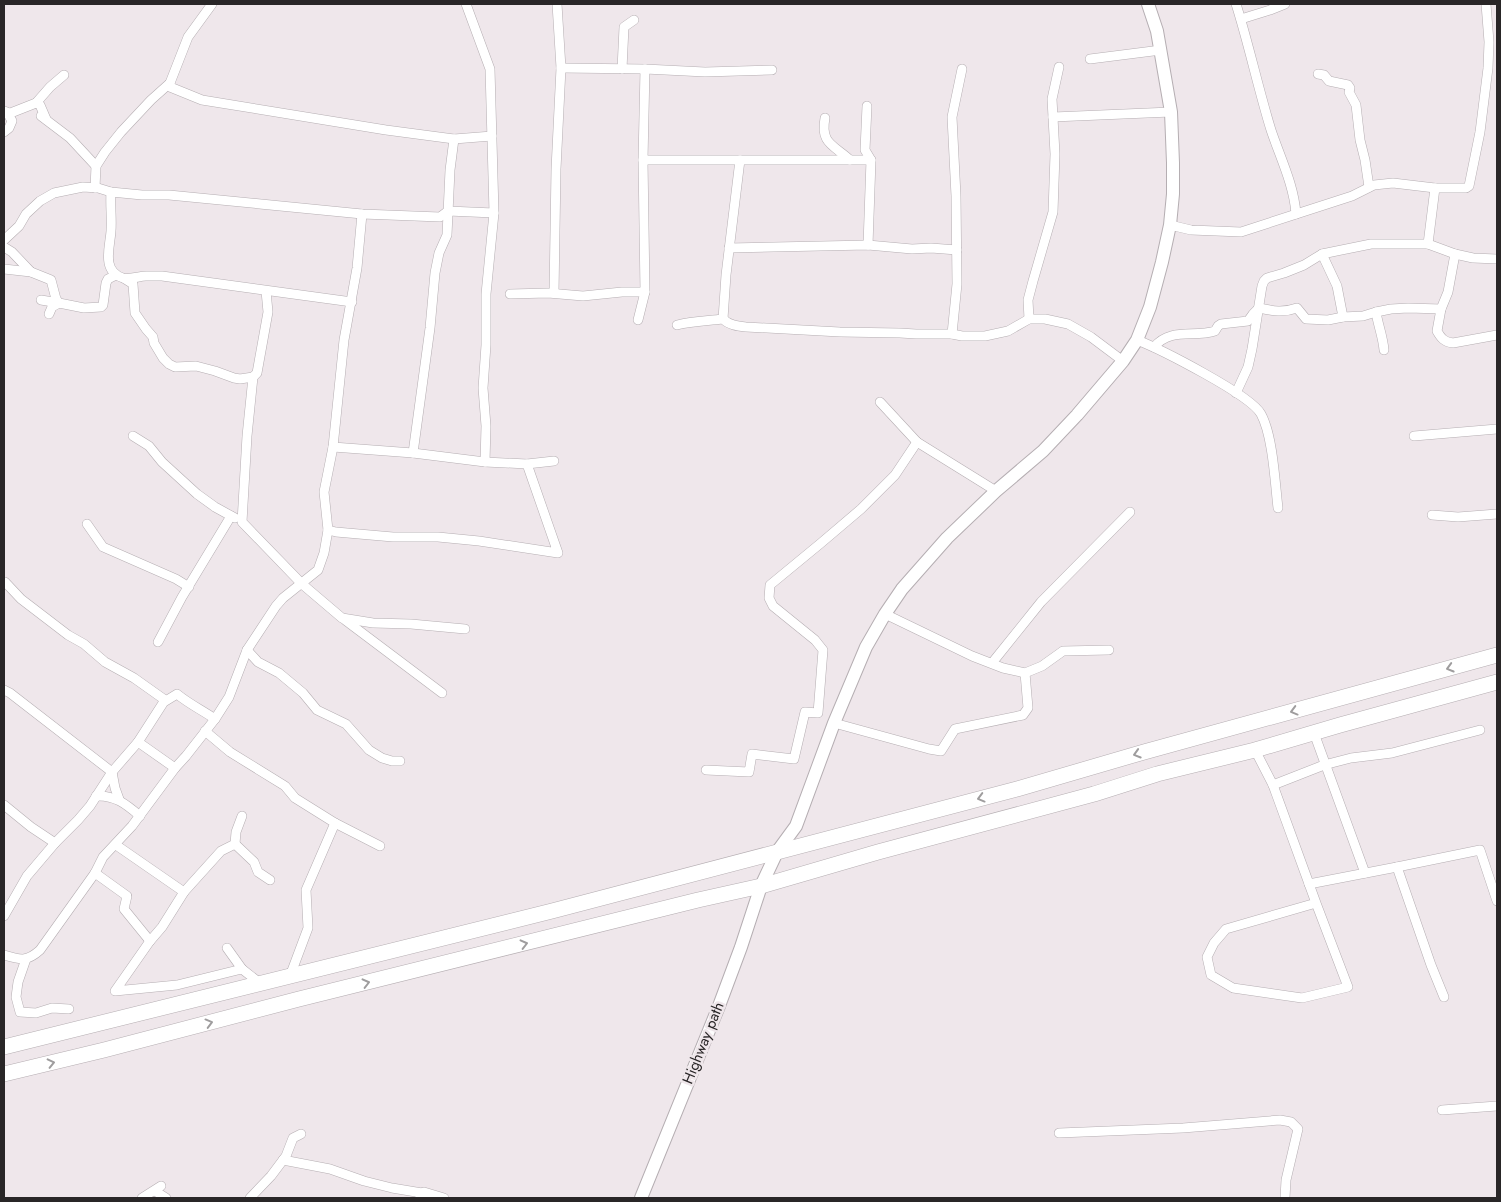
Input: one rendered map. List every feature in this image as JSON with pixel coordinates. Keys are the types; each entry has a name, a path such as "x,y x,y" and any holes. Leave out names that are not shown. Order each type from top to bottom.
{"highway":[{"path":"4,1047 552,911 1017,789 1497,655"},
{"path":"4,1074 299,999 761,886 878,852 1094,794 1157,774 1255,750 1497,682"},
{"path":"1083,770 1088,790 1091,794 1094,794"}],"street":[{"path":"96,188 96,166 121,132 170,83 188,38 212,4"},
{"path":"466,4 490,69 494,213 486,294 486,345 483,388 486,426 485,462"},
{"path":"554,293 556,169 561,68 557,4"},
{"name":"Highway path","path":"640,1198 719,1006 761,886 777,852 796,826 834,723 866,647 885,614 902,589 947,538 996,491 1043,451 1077,415 1123,361 1137,340 1150,307 1156,285 1170,225 1173,194 1171,112 1157,31 1148,4"},
{"path":"1236,4 1271,130 1295,199 1296,214"},
{"path":"1241,18 1285,4"},
{"path":"1170,225 1191,230 1241,232 1352,196 1374,185 1393,183 1435,188 1466,188 1470,184 1480,132 1488,68 1489,42 1486,4"},
{"path":"622,69 624,27 634,20"},
{"path":"1090,60 1161,50"},
{"path":"1029,319 1028,300 1053,212 1055,154 1054,89 1059,67"},
{"path":"561,68 706,72 772,70"},
{"path":"638,320 645,292 643,160 645,69"},
{"path":"952,334 957,284 956,196 952,117 962,69"},
{"path":"1318,74 1324,75 1330,81 1348,85 1350,88 1349,92 1356,105 1360,140 1369,187"},
{"path":"4,132 9,128 12,121 6,112 36,102 64,76"},
{"path":"170,83 170,87 202,100 386,130 454,139 492,136"},
{"path":"36,102 40,106 44,118 70,138 96,166"},
{"path":"867,106 865,150 871,160 868,245"},
{"path":"1053,117 1171,112"},
{"path":"825,118 823,128 827,142 850,160"},
{"path":"413,453 430,328 435,273 439,253 447,235 450,170 454,139"},
{"path":"643,160 871,160"},
{"path":"723,319 726,275 740,160"},
{"path":"4,240 19,226 26,214 40,201 54,193 83,187 142,195 169,195 362,214 440,217 448,211 494,213"},
{"path":"1428,244 1435,188"},
{"path":"112,192 110,209 111,231 107,252 109,265 116,275 133,284 135,313 153,337 154,343 169,364 175,367 201,368 240,379 257,373 261,342 267,319 266,291"},
{"path":"1295,199 1302,206 1352,196"},
{"path":"4,955 16,959 26,959 40,950 94,873 103,857 116,845 140,816 175,768 215,719 228,697 247,650 276,606 283,598 318,570 324,553 328,530 324,492 333,447 344,340 357,268 362,214"},
{"path":"1236,393 1248,367 1262,286 1267,278 1304,265 1322,254 1371,244 1428,244 1455,254 1473,258 1497,259"},
{"path":"729,248 868,245 956,250"},
{"path":"4,247 12,252 31,272"},
{"path":"1322,254 1337,286 1343,317"},
{"path":"1455,254 1448,292 1441,309 1437,331 1441,338 1453,343 1497,335"},
{"path":"4,269 31,272 51,280 56,299 59,303"},
{"path":"41,300 84,308 101,307 103,305 106,283 108,279 116,275"},
{"path":"125,279 162,276 352,302"},
{"path":"510,294 554,293 583,296 645,292"},
{"path":"335,300 349,315"},
{"path":"49,314 52,307 59,303"},
{"path":"1154,347 1160,339 1180,334 1208,333 1215,331 1221,324 1248,321 1259,308"},
{"path":"1259,308 1283,312 1297,308 1306,319 1328,320 1408,308 1441,309"},
{"path":"1376,312 1384,350"},
{"path":"677,325 692,321 723,319 736,326 746,327 985,336 1008,331 1029,319 1044,319 1068,324 1091,337 1123,361"},
{"path":"1137,340 1154,347 1236,393 1260,412 1266,425 1270,444 1278,508"},
{"path":"242,522 253,376"},
{"path":"880,402 917,442 996,491"},
{"path":"1414,436 1497,429"},
{"path":"133,436 149,446 162,462 197,494 215,507 242,522 302,584 342,618 442,693"},
{"path":"706,770 749,772 752,754 794,759 805,712 818,713 823,650 815,640 773,606 768,598 770,585 861,509 895,475 917,442"},
{"path":"333,447 413,453 485,462 527,464 554,462"},
{"path":"328,530 393,537 438,537 479,541 558,553 527,464"},
{"path":"992,663 1041,602 1130,512"},
{"path":"1432,515 1458,517 1497,514"},
{"path":"158,642 231,516"},
{"path":"87,524 103,547 176,579 189,587"},
{"path":"5,582 21,599 68,635 84,644 104,662 134,678 165,700 164,702 177,694 190,705 215,719"},
{"path":"885,614 946,644 1003,668 1025,673 1042,666 1063,651 1109,650"},
{"path":"342,618 373,623 411,624 464,629"},
{"path":"247,650 258,662 278,673 303,693 317,710 346,724 369,750 382,758 400,761"},
{"path":"834,723 941,751 955,729 1023,715 1028,708 1025,673"},
{"path":"4,690 112,772 119,799"},
{"path":"5,912 27,876 55,843 78,820 112,772 138,742 165,700"},
{"path":"1273,785 1325,765 1351,758 1392,753 1480,730"},
{"path":"204,731 230,752 285,786 295,798 380,846"},
{"path":"1314,733 1364,873"},
{"path":"138,742 175,768"},
{"path":"1255,750 1273,785 1348,987 1302,998 1233,988 1211,975 1207,957 1214,943 1226,929 1316,902"},
{"path":"96,796 119,799 140,816"},
{"path":"4,805 31,828 55,843"},
{"path":"235,844 236,832 242,816"},
{"path":"290,976 308,928 306,890 335,822"},
{"path":"235,844 254,862 258,872 270,880"},
{"path":"235,844 221,851 184,892 162,927 115,991 177,985 242,969"},
{"path":"116,845 184,892"},
{"path":"1309,884 1480,850 1497,902"},
{"path":"1397,866 1444,997"},
{"path":"94,873 114,885 127,896 124,909 150,941"},
{"path":"227,948 242,969 256,980 256,985"},
{"path":"26,959 18,982 16,997 20,1012 36,1013 52,1008 69,1009"},
{"path":"1442,1110 1497,1106"},
{"path":"1059,1133 1183,1128 1280,1120 1291,1122 1298,1129 1286,1180 1285,1198"},
{"path":"250,1198 271,1176 286,1156 292,1138 301,1134"},
{"path":"283,1160 330,1169 364,1181 421,1196 429,1193 444,1198"},
{"path":"142,1198 158,1188 166,1198"}]}
